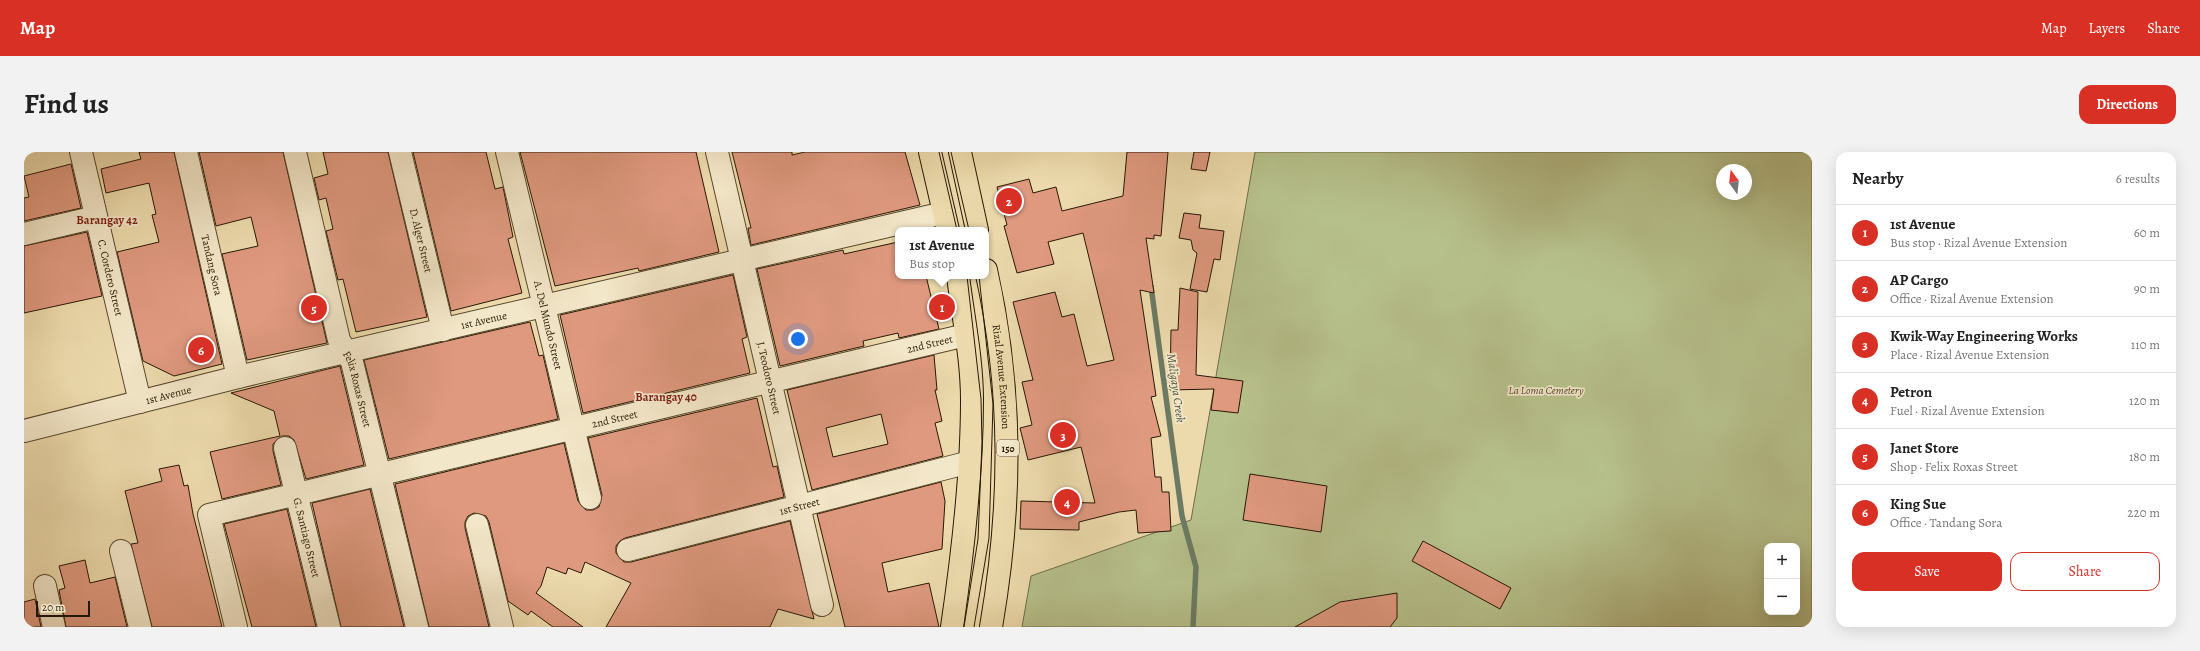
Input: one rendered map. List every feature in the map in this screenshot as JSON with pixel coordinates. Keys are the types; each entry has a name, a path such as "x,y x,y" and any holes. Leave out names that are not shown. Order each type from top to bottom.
{"main road":[{"path":"930,152 946,221"},
{"path":"960,152 976,227"},
{"path":"938,187 966,181"},
{"path":"952,627 961,566 970,462 972,399 966,335 958,279"},
{"name":"Rizal Avenue Extension","path":"988,279 998,334 1006,400 1008,455 1001,572 992,627"}],"street":[{"name":"C. Cordero Street","path":"81,152 140,402"},
{"name":"Tandang Sora","path":"186,152 238,377"},
{"name":"Felix Roxas Street","path":"295,152 339,340 352,362 416,627"},
{"name":"D. Alger Street","path":"400,152 443,330"},
{"name":"A. Del Mundo Street","path":"507,152 590,498"},
{"name":"J. Teodoro Street","path":"717,152 822,605"},
{"path":"24,234 96,217"},
{"name":"1st Avenue","path":"916,227 946,221"},
{"name":"1st Avenue","path":"24,431 238,377 544,306 743,261 895,231"},
{"name":"2nd Street","path":"236,627 209,515 966,335"},
{"name":"G. Santiago Street","path":"285,448 329,627"},
{"name":"1st Street","path":"628,550 970,462"},
{"path":"477,525 502,627"},
{"path":"121,551 140,627"},
{"path":"44,586 54,627"}],"green space":[{"name":"La Loma Cemetery","path":"1255,152 1812,152 1812,627 1022,627 1031,576 1191,520"}],"building":[{"path":"139,152 174,152 222,364 174,376 143,361 117,252 159,242 152,215 156,214 149,183 106,193 101,169 141,159"},
{"path":"199,152 283,152 327,343 247,360 222,254 258,246 251,217 216,226"},
{"path":"323,152 388,152 427,317 356,332 343,279 338,280 326,231 333,229 326,198 319,200 314,178 328,174"},
{"path":"413,152 486,152 495,189 503,187 513,237 508,239 522,293 451,311"},
{"path":"520,152 696,152 719,252 639,271 638,268 555,286"},
{"path":"732,152 792,152 792,155 805,152 905,152 920,205 751,245 748,228 751,228"},
{"path":"1127,152 1168,152 1161,236 1154,235 1154,239 1146,238 1154,293 1140,290 1156,396 1151,397 1161,436 1151,438 1155,477 1161,477 1162,492 1169,492 1171,531 1138,533 1136,510 1119,512 1079,522 1079,530 1020,529 1021,501 1095,503 1081,447 1028,460 1020,428 1032,425 1022,382 1033,380 1013,302 1055,292 1062,317 1074,314 1087,366 1114,360 1083,233 1048,242 1054,264 1017,273 1004,226 1007,225 997,187 1029,179 1033,193 1056,187 1062,211 1123,196"},
{"path":"1194,152 1210,152 1206,171 1191,169"},
{"path":"71,164 81,208 24,221 24,198 29,197 24,176"},
{"path":"1184,213 1201,215 1199,228 1224,231 1220,260 1214,259 1207,292 1190,289 1197,253 1193,250 1191,240 1179,238"},
{"path":"87,232 102,296 24,313 24,246"},
{"path":"895,243 895,279 927,279 939,329 899,338 898,333 863,341 864,346 780,366 757,269 843,250 844,254"},
{"path":"733,275 747,337 742,339 750,373 583,413 560,315"},
{"path":"1180,288 1198,292 1196,375 1243,381 1238,413 1211,410 1214,389 1170,390 1171,330 1178,330"},
{"path":"530,322 539,356 543,355 558,419 389,459 364,360"},
{"path":"934,355 937,390 935,390 942,421 935,423 943,456 812,490 787,390","holes":["881,414 888,444 833,457 826,428"]},
{"path":"340,366 364,465 306,479 294,440 289,436 282,436 273,444 273,451 281,485 222,499 210,452 280,436 274,411 231,393"},
{"path":"757,398 773,467 777,466 784,497 625,538 616,546 616,553 624,562 631,562 790,521 814,619 778,609 770,627 606,627 631,583 585,562 581,573 568,568 566,574 547,567 541,586 536,593 583,627 553,627 531,611 528,615 508,601 489,522 486,516 474,513 468,516 465,522 465,528 489,627 429,627 395,484 564,443 578,501 586,510 593,510 599,507 602,495 588,438"},
{"path":"179,465 184,486 188,485 193,514 222,627 152,627 131,544 138,543 125,491 162,481 159,469"},
{"path":"1250,474 1327,486 1321,532 1243,520"},
{"path":"941,482 945,501 942,549 882,563 888,592 929,583 939,627 845,627 817,514"},
{"path":"370,489 404,627 341,627 312,503"},
{"path":"287,509 316,627 252,627 224,524"},
{"path":"1423,541 1511,588 1500,609 1412,561"},
{"path":"85,560 90,583 115,577 127,627 66,627 59,590 65,588 59,566"},
{"path":"1397,593 1397,618 1390,627 1295,627 1340,602"},
{"path":"35,599 41,627 24,627 24,602"}],"waterway":[{"name":"Maligaya Creek","path":"1151,286 1182,516 1196,567 1193,627"}],"tram line":[{"path":"939,152 956,227"},
{"path":"951,152 968,227"},
{"path":"964,627 978,539 982,443 981,399 967,279"},
{"path":"974,627 989,538 993,404 979,279"}],"place":[{"name":"AP Cargo","path":"1009,201"},
{"name":"1st Avenue","path":"942,307"},
{"name":"Janet Store","path":"314,308"},
{"name":"King Sue","path":"201,350"},
{"name":"Kwik-Way Engineering Works","path":"1063,435"},
{"name":"Petron","path":"1067,502"}],"district":[{"name":"Barangay 42","path":"107,220"},
{"name":"Barangay 40","path":"666,397"}]}
